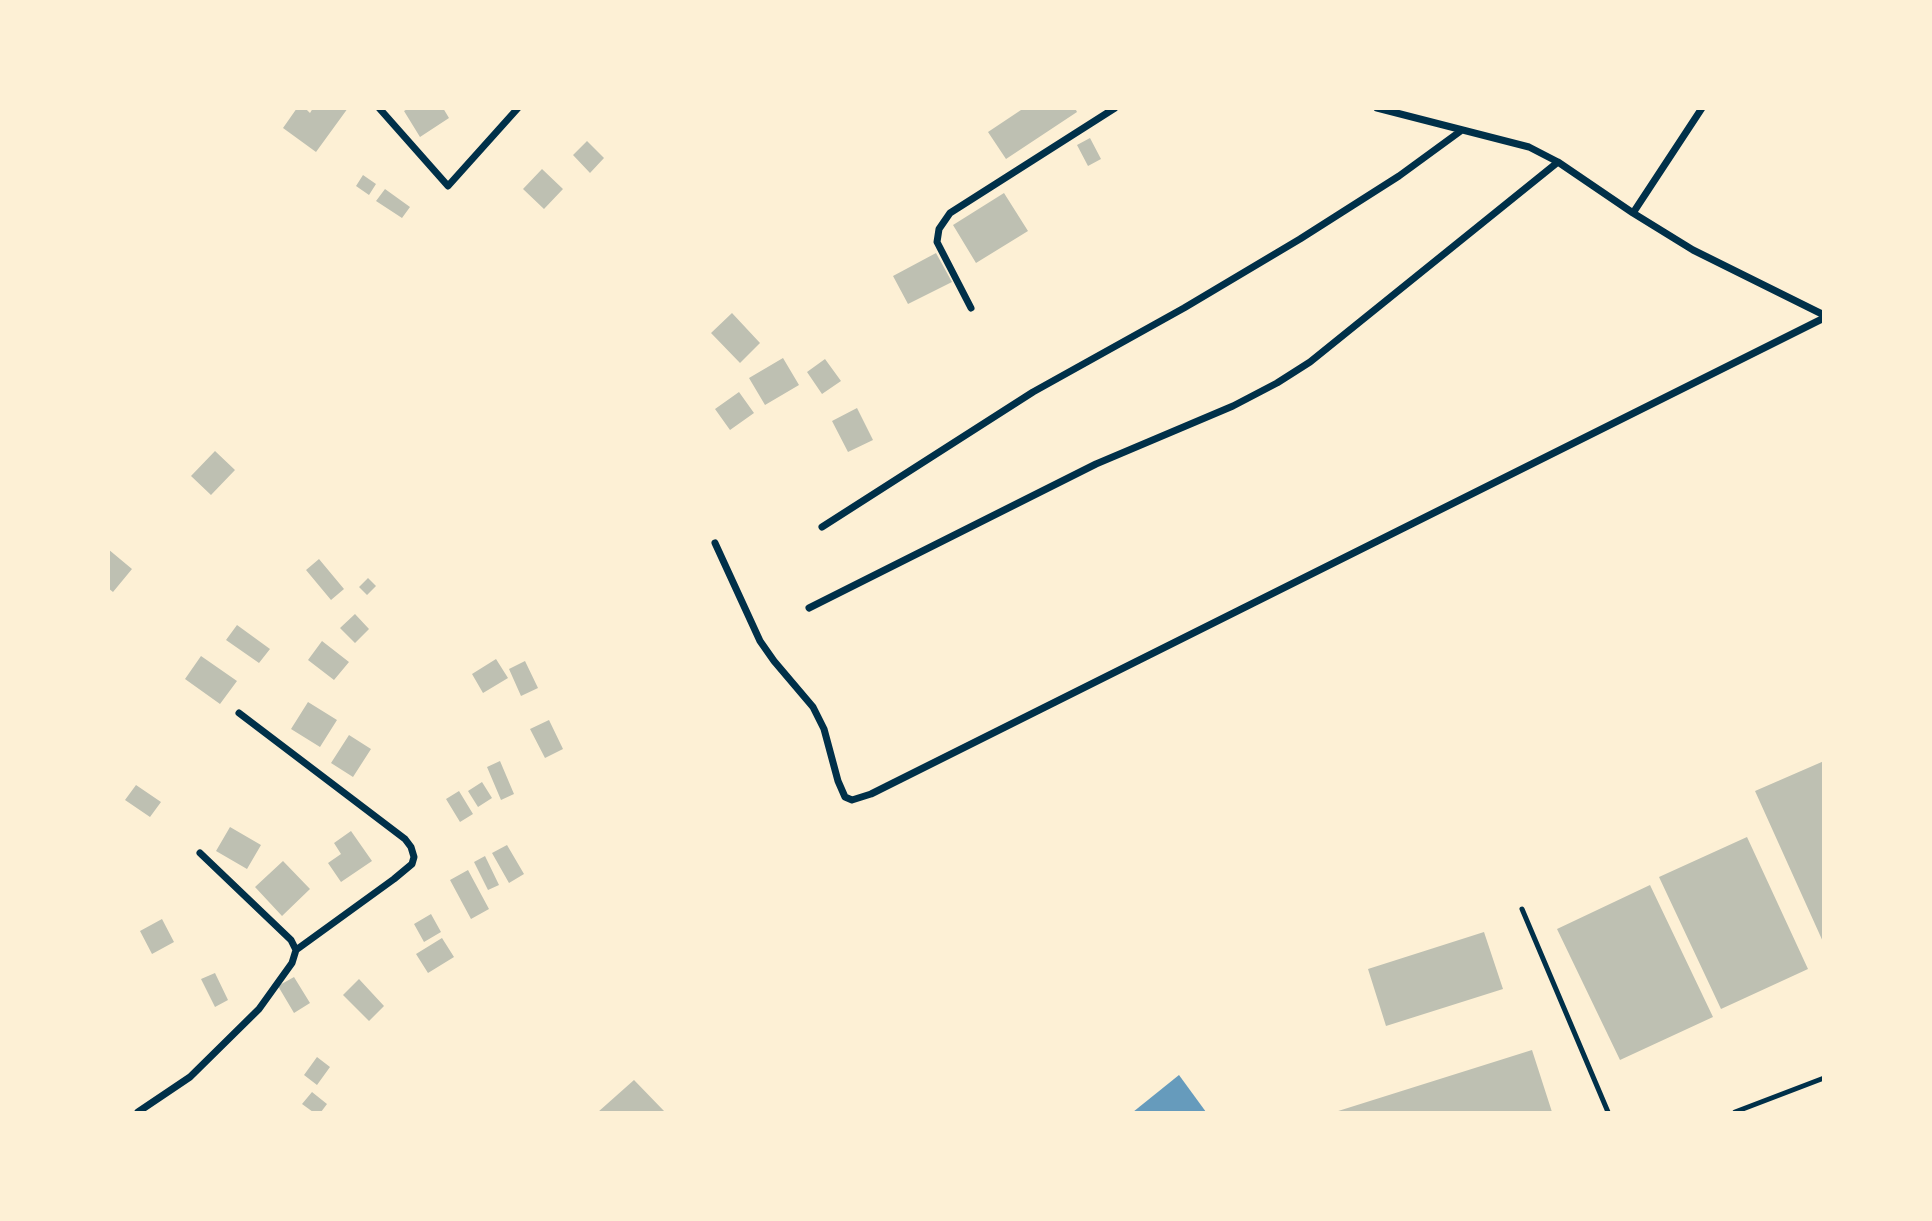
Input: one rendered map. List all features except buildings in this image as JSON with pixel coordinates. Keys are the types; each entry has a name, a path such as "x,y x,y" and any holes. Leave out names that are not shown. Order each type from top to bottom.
{"street":[{"path":"379,108 448,186 518,108"},
{"path":"971,308 937,242 939,229 950,213 1115,108"},
{"path":"1377,108 1529,147 1558,162 1693,250 1824,317"},
{"path":"1633,213 1702,108"},
{"path":"822,527 1033,391 1184,308 1300,239 1399,176 1462,130"},
{"path":"809,608 1096,464 1233,405 1277,383 1310,362 1558,162"},
{"path":"715,544 760,641 813,707 824,729 838,781 845,797 852,800 871,794 1824,317"},
{"path":"138,1112 190,1077 259,1009 292,963 296,950 394,880 412,864 414,856 405,839 239,713"},
{"path":"200,853 291,940 296,950"}],"lane":[{"path":"1522,909 1608,1112"},
{"path":"1735,1112 1824,1078"}],"water":[{"path":"1179,1075 1206,1112 1133,1112"}]}
